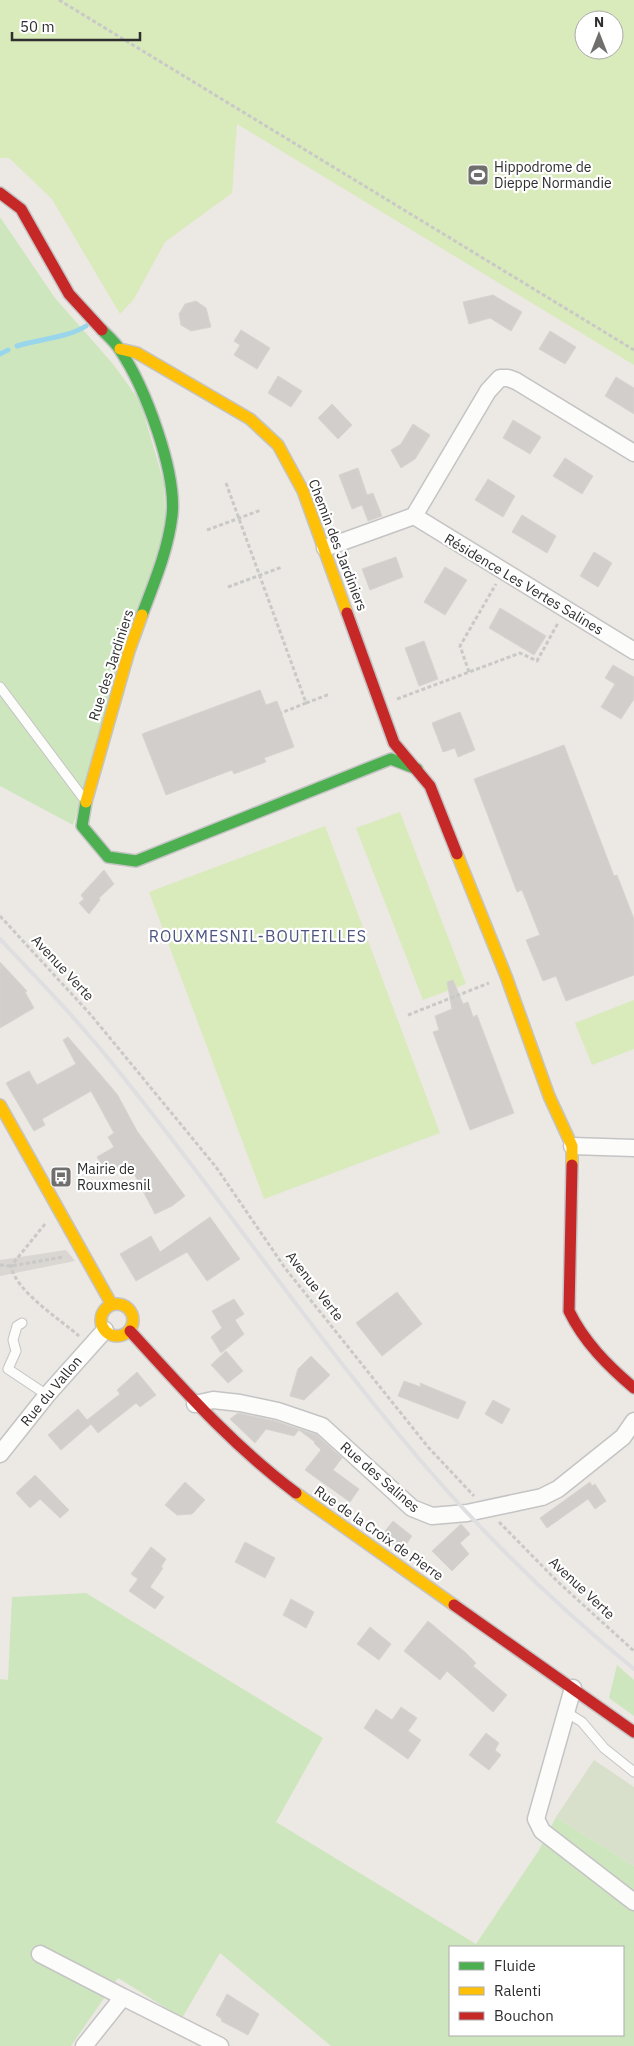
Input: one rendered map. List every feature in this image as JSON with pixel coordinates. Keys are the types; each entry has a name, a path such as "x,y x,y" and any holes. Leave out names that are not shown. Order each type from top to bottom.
{"street":[{"name":"Rue des Jardiniers","path":"0,193 21,209 69,294 120,349 147,403 164,456 171,489 172,515 168,541 129,651 86,802 82,826 108,857 136,861 391,759 420,770"},
{"name":"Chemin des Jardiniers","path":"120,349 137,353 250,419 278,445 303,491 382,705 394,743 420,770 430,786 506,976 549,1096 572,1146"},
{"path":"325,548 414,516 488,391 500,378 516,381 634,453"},
{"name":"Résidence Les Vertes Salines","path":"414,516 634,651"},
{"path":"0,1104 58,1212 80,1246 112,1305"},
{"path":"634,1148 572,1146 568,1311 575,1326 622,1378 634,1388"},
{"path":"112,1305 122,1305 131,1311 134,1321 130,1331 120,1336 109,1334 104,1330 102,1316 112,1305"},
{"name":"Rue du Vallon","path":"0,1454 47,1395 104,1330"},
{"name":"Rue de la Croix de Pierre","path":"130,1331 195,1404 239,1447 303,1498 634,1732"},
{"name":"Rue des Salines","path":"195,1404 213,1400 240,1403 278,1411 322,1426 418,1512 432,1516 486,1509 542,1498 558,1489 623,1437 634,1421"},
{"path":"573,1688 536,1819 542,1831 634,1902"},
{"path":"40,1954 220,2046"},
{"path":"84,2046 124,1997"}],"lane":[{"path":"154,538 168,541"},
{"path":"0,688 86,802"},
{"path":"22,1323 17,1326 13,1340 16,1351 8,1368 47,1395"},
{"path":"566,1712 582,1722 604,1748 634,1772"}],"path":[{"path":"59,0 634,350"},
{"path":"226,483 306,703"},
{"path":"207,530 261,510"},
{"path":"228,587 282,567"},
{"path":"469,672 460,646 504,571"},
{"path":"382,705 520,653 537,661 566,609"},
{"path":"281,713 330,694"},
{"name":"Avenue Verte","path":"0,916 91,1015 216,1167 298,1284 428,1447 557,1582 634,1650"},
{"path":"408,1015 506,976"},
{"path":"11,1266 58,1212"},
{"path":"0,1265 11,1266 70,1256 80,1246"},
{"path":"11,1266 13,1274 26,1291 90,1345"}],"green space":[{"name":"Hippodrome de Dieppe Normandie","path":"0,0 634,0 634,365 237,124 232,193 165,242 134,299 120,314 52,199 9,158 0,158"},
{"path":"0,217 55,298 113,364 140,401 164,483 166,538 73,825 0,786"},
{"path":"400,812 466,984 423,1000 356,828"},
{"path":"325,826 440,1133 264,1199 149,892"},
{"path":"634,1000 634,1049 592,1065 575,1023"},
{"path":"86,1593 323,1738 276,1822 476,1944 539,1850 556,1817 634,1866 634,2046 331,2046 220,1953 182,2018 118,1978 71,2046 0,2046 0,1679 8,1680 12,1597"},
{"path":"617,1665 634,1680 634,1716 609,1698"},
{"path":"594,1760 634,1787 634,1866 556,1817"}],"shaded area":[{"path":"66,1250 75,1261 0,1276 0,1260"}],"building":[{"path":"493,295 522,312 511,331 490,318 469,324 463,302"},
{"path":"196,301 206,308 211,327 191,331 181,325 179,314 185,304"},
{"path":"241,330 270,348 257,369 234,355 240,345 234,341"},
{"path":"550,331 576,347 565,364 539,349"},
{"path":"278,376 302,391 291,407 268,393"},
{"path":"616,377 634,388 634,414 605,396"},
{"path":"332,404 352,425 338,439 318,418"},
{"path":"513,420 541,437 530,454 503,438"},
{"path":"413,424 430,435 415,459 401,468 391,450 401,444"},
{"path":"565,458 593,476 582,494 553,476"},
{"path":"358,468 367,495 373,493 382,516 368,521 362,505 352,509 339,475"},
{"path":"488,479 515,496 503,517 475,500"},
{"path":"522,515 556,536 547,553 512,532"},
{"path":"594,552 612,563 598,587 580,576"},
{"path":"396,557 403,577 370,590 362,569"},
{"path":"445,567 467,580 445,615 424,602"},
{"path":"500,608 546,636 534,655 489,628"},
{"path":"424,641 438,679 419,686 405,648"},
{"path":"613,665 634,677 634,699 621,719 601,707 615,684 605,678"},
{"path":"260,690 266,705 277,701 294,747 264,758 266,762 234,774 232,770 166,795 142,734"},
{"path":"460,712 475,750 458,757 455,748 443,752 432,723"},
{"path":"564,745 614,876 617,875 634,919 634,975 566,1001 556,976 543,981 526,940 540,935 522,890 517,892 474,779"},
{"path":"104,870 114,884 99,898 100,900 89,914 79,903 84,899 81,895"},
{"path":"0,962 27,991 25,992 34,1008 0,1028"},
{"path":"453,980 463,1004 468,1002 473,1017 477,1015 514,1113 470,1130 433,1032 439,1030 435,1016 452,1009 447,982"},
{"path":"68,1037 117,1094 137,1131 185,1196 172,1206 155,1214 128,1162 107,1173 97,1157 114,1147 108,1137 114,1133 91,1091 42,1119 45,1125 34,1131 6,1083 29,1071 37,1085 76,1064 63,1040"},
{"path":"210,1217 240,1259 207,1281 187,1252 136,1281 120,1254 151,1236 160,1252"},
{"path":"397,1292 422,1324 382,1356 356,1323"},
{"path":"234,1299 244,1314 235,1320 244,1334 221,1353 211,1337 222,1328 212,1311"},
{"path":"226,1351 243,1371 228,1383 211,1365"},
{"path":"311,1356 330,1375 304,1400 290,1396 298,1369"},
{"path":"137,1372 156,1395 140,1407 136,1403 98,1433 91,1424 61,1450 48,1435 78,1409 87,1420 120,1394 117,1390"},
{"path":"404,1381 421,1387 420,1383 466,1402 458,1419 398,1396"},
{"path":"493,1400 510,1409 502,1424 485,1414"},
{"path":"238,1413 275,1421 317,1435 342,1458 333,1470 359,1489 350,1502 305,1470 321,1450 315,1442 299,1430 294,1436 266,1429 255,1443 230,1419"},
{"path":"35,1475 69,1510 60,1518 40,1499 30,1508 16,1493"},
{"path":"185,1482 205,1500 192,1514 177,1515 165,1505"},
{"path":"590,1482 592,1486 595,1484 606,1501 595,1509 588,1499 547,1528 540,1518"},
{"path":"393,1521 412,1536 402,1550 382,1535"},
{"path":"461,1524 470,1534 460,1543 469,1554 452,1571 432,1551"},
{"path":"245,1542 275,1558 265,1578 235,1562"},
{"path":"151,1547 166,1559 161,1567 163,1568 150,1587 164,1597 155,1609 129,1591 138,1579 131,1574"},
{"path":"291,1599 314,1612 306,1628 283,1615"},
{"path":"428,1621 466,1653 476,1663 473,1666 507,1695 493,1712 447,1671 440,1680 404,1651"},
{"path":"370,1627 391,1644 379,1660 357,1644"},
{"path":"401,1707 417,1718 408,1731 421,1740 408,1759 364,1728 376,1709 392,1720"},
{"path":"486,1733 499,1743 495,1750 501,1755 489,1770 469,1755"},
{"path":"227,1994 259,2014 248,2035 221,2021 222,2019 216,2015"}],"waterway":[{"path":"17,346 62,336 86,326"},
{"path":"0,354 8,350"}],"railway":[{"path":"0,939 62,1004 106,1056 156,1118 328,1346 427,1468 511,1558 571,1615 634,1669"}],"traffic: fast":[{"path":"102,330 118,347 139,385 157,430 170,477 172,498 170,529 160,566 142,615"},
{"path":"86,802 82,826 108,857 136,861 391,759 417,769"}],"traffic: slow":[{"path":"120,349 137,353 250,419 278,445 303,491 347,613"},
{"path":"86,802 129,651 142,615"},
{"path":"457,854 506,976 549,1096 572,1146 572,1165"},
{"path":"0,1105 112,1305"},
{"path":"117,1304 123,1305 128,1309 132,1314 133,1320 132,1326 128,1331 123,1335 117,1336 111,1335 106,1331 102,1326 101,1320 102,1314 106,1309 111,1305 117,1304"},
{"path":"296,1493 454,1605"}],"traffic: jam":[{"path":"0,193 21,209 69,294 102,330"},
{"path":"347,613 394,743 430,786 457,854"},
{"path":"572,1165 569,1311 597,1353 634,1388"},
{"path":"130,1331 229,1436 296,1493"},
{"path":"454,1605 634,1732"}],"place":[{"name":"Hippodrome de Dieppe Normandie","path":"478,175"},
{"name":"Mairie de Rouxmesnil","path":"61,1177"}],"district":[{"name":"ROUXMESNIL-BOUTEILLES","path":"258,936"}]}
